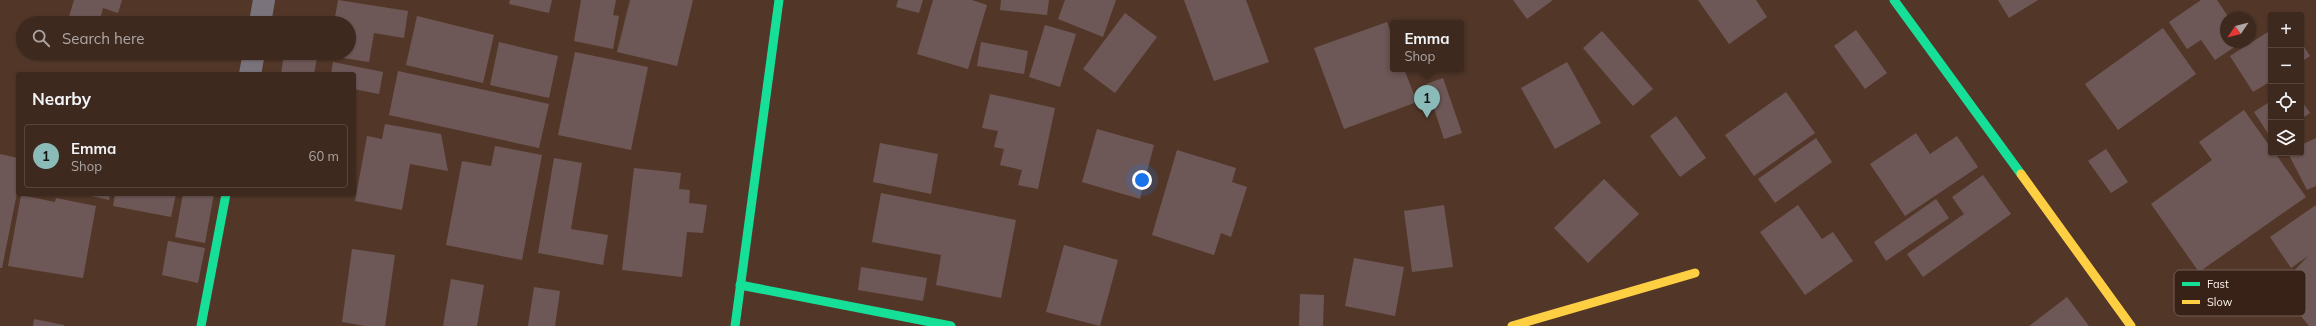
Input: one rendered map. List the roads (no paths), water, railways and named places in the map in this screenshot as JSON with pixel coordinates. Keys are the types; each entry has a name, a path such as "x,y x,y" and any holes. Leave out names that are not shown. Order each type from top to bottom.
{"street":[{"path":"261,16 264,0"},
{"path":"735,326 778,0"},
{"path":"1894,0 2131,326"},
{"path":"250,72 253,60"},
{"path":"201,326 226,196"},
{"path":"1512,326 1695,273"},
{"path":"740,285 951,326"}],"place":[{"name":"Emma","path":"1427,118"}]}
